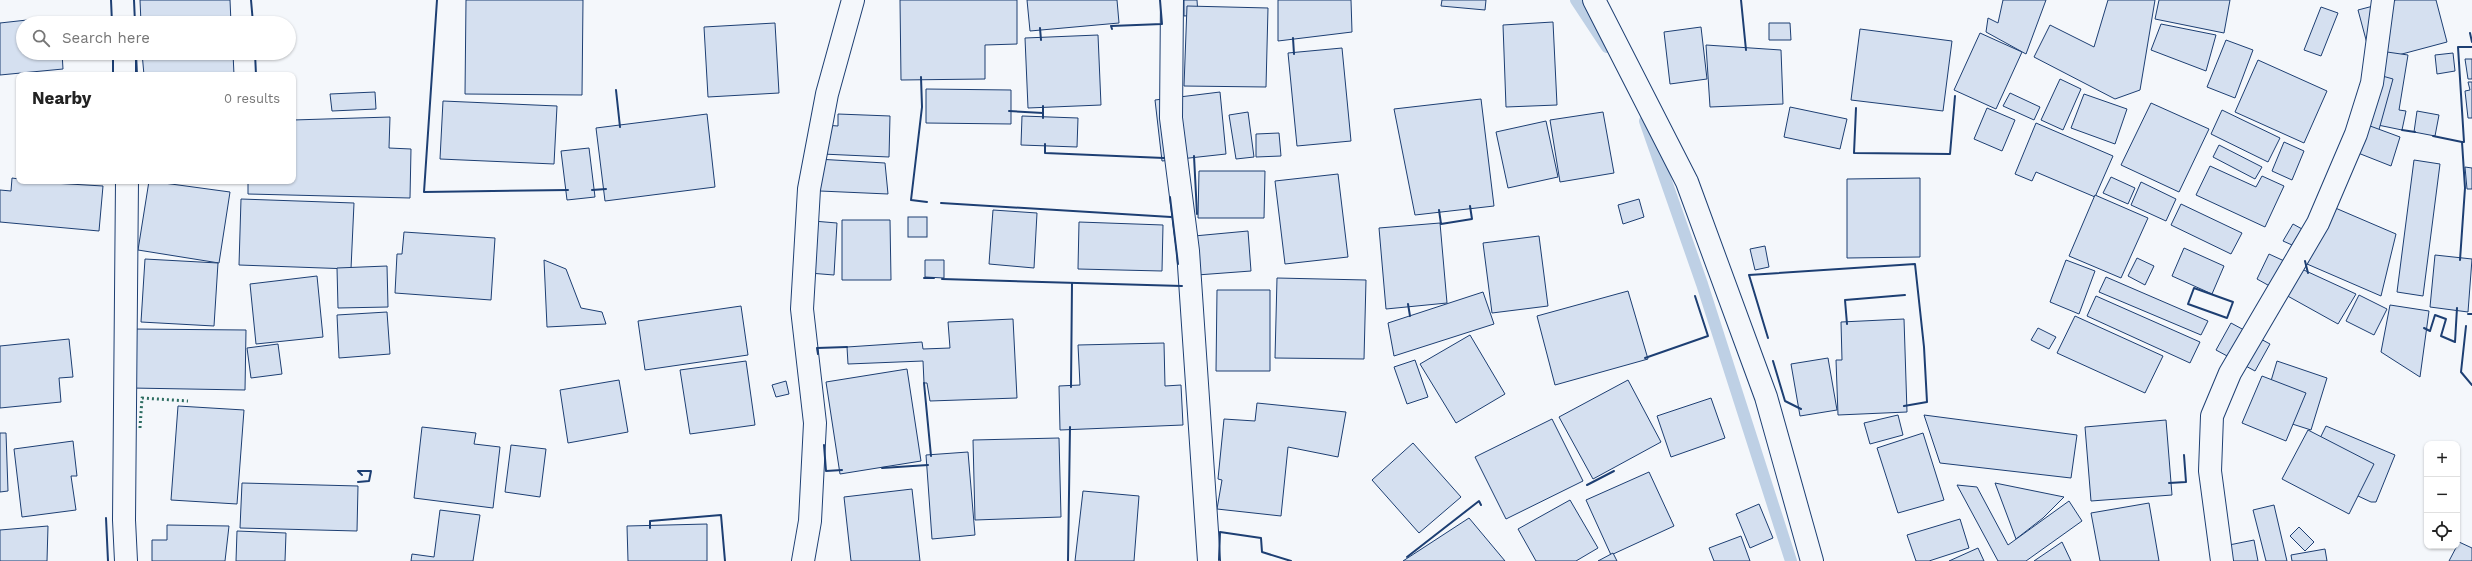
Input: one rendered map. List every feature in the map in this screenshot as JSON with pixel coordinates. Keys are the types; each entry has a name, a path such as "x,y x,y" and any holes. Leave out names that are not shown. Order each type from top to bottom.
{"street":[{"path":"123,0 123,16"},
{"path":"803,561 810,521 815,423 802,309 809,189 827,94 852,0"},
{"path":"1172,0 1171,118 1188,251 1209,561"},
{"path":"1594,0 1688,182 1766,396 1812,561"},
{"path":"2222,561 2210,471 2212,416 2230,373 2318,223 2356,134 2372,83 2383,0"},
{"path":"124,60 124,72"},
{"path":"126,561 124,520 127,184"}],"building":[{"path":"140,0 230,0 231,16 141,16"},
{"path":"466,0 583,0 582,95 465,94"},
{"path":"900,0 1017,0 1017,44 985,45 985,79 901,80"},
{"path":"1027,0 1117,0 1119,23 1030,31"},
{"path":"1184,0 1197,0 1198,15 1184,16"},
{"path":"1278,0 1351,0 1352,32 1278,41"},
{"path":"1442,0 1486,0 1485,10 1441,6"},
{"path":"2003,0 2046,0 2026,54 1986,32 1988,18 1998,23"},
{"path":"2108,0 2155,0 2140,90 2115,99 2034,57 2050,25 2094,47"},
{"path":"2159,0 2230,0 2224,33 2155,19"},
{"path":"2396,0 2436,0 2447,42 2372,62 2358,10"},
{"path":"1187,6 1268,8 1266,87 1184,86"},
{"path":"2321,7 2338,13 2321,56 2304,50"},
{"path":"16,21 16,60 62,60 63,69 16,72 16,73 0,75 0,23"},
{"path":"1553,22 1557,105 1506,107 1503,25"},
{"path":"775,23 779,93 708,97 704,27"},
{"path":"1769,23 1790,23 1791,40 1769,40"},
{"path":"2161,24 2216,35 2206,71 2151,50"},
{"path":"1701,27 1707,79 1670,84 1664,32"},
{"path":"1860,29 1952,41 1943,111 1851,100"},
{"path":"1980,33 2022,52 1996,109 1954,90"},
{"path":"1098,35 1101,105 1028,108 1025,38"},
{"path":"2226,40 2253,50 2235,98 2207,87"},
{"path":"1706,45 1781,50 1783,104 1710,107"},
{"path":"1342,48 1351,141 1297,146 1288,53"},
{"path":"2380,51 2408,55 2399,110 2406,111 2402,130 2373,124 2376,113 2371,113"},
{"path":"2453,53 2455,71 2437,74 2435,55"},
{"path":"2465,59 2472,59 2472,79 2468,79"},
{"path":"143,60 233,60 234,72 144,72"},
{"path":"2258,60 2327,91 2304,143 2235,112"},
{"path":"2365,71 2393,79 2375,144 2347,136"},
{"path":"2060,79 2081,89 2063,130 2041,120"},
{"path":"2468,82 2472,82 2472,118 2468,118 2465,91 2470,90"},
{"path":"926,89 1011,90 1011,124 926,123"},
{"path":"375,92 376,109 332,111 330,94"},
{"path":"1220,92 1226,154 1162,161 1155,100"},
{"path":"2010,93 2040,107 2034,120 2003,106"},
{"path":"2084,94 2127,109 2115,144 2071,128"},
{"path":"1481,99 1494,206 1415,215 1394,109"},
{"path":"443,101 557,106 554,164 440,159"},
{"path":"2151,103 2209,129 2179,192 2121,165"},
{"path":"1790,107 1847,119 1840,149 1784,137"},
{"path":"1987,108 2015,120 2002,151 1974,139"},
{"path":"2222,110 2280,138 2268,162 2211,134"},
{"path":"2417,111 2439,115 2435,136 2414,132"},
{"path":"1248,112 1254,157 1236,159 1229,115"},
{"path":"1603,112 1614,173 1560,182 1550,120"},
{"path":"707,114 715,187 605,201 596,128"},
{"path":"838,114 890,116 889,157 822,154 824,125 838,126"},
{"path":"1022,116 1078,118 1077,147 1021,145"},
{"path":"390,117 389,148 411,149 410,198 248,194 248,184 296,184 296,120"},
{"path":"1546,121 1558,177 1508,188 1496,132"},
{"path":"2036,123 2113,156 2095,197 2036,172 2032,181 2015,174"},
{"path":"2362,123 2400,137 2391,166 2353,151"},
{"path":"1279,133 1281,156 1256,157 1256,134"},
{"path":"2284,142 2304,151 2292,180 2272,171"},
{"path":"2219,145 2262,167 2255,179 2213,157"},
{"path":"589,148 595,197 567,200 561,151"},
{"path":"817,159 885,163 888,194 820,191"},
{"path":"2414,160 2440,164 2423,296 2397,292"},
{"path":"2210,166 2256,187 2262,176 2284,186 2265,227 2196,195"},
{"path":"2465,167 2472,168 2472,189 2467,189"},
{"path":"1199,171 1265,171 1264,218 1198,218"},
{"path":"1338,174 1348,257 1285,264 1275,181"},
{"path":"2111,177 2135,188 2128,204 2103,193"},
{"path":"12,178 16,179 16,184 69,184 103,186 99,231 0,222 0,190 11,191"},
{"path":"1920,178 1920,257 1847,258 1847,179"},
{"path":"2141,182 2176,199 2166,221 2131,205"},
{"path":"149,184 171,184 230,192 219,263 138,250"},
{"path":"2095,195 2148,218 2121,278 2069,256"},
{"path":"241,199 354,203 351,269 239,265"},
{"path":"1639,199 1644,217 1623,224 1618,205"},
{"path":"2181,204 2242,233 2231,254 2171,225"},
{"path":"2333,207 2396,234 2381,296 2307,264"},
{"path":"993,210 1037,213 1034,268 989,264"},
{"path":"908,217 927,217 927,237 908,237"},
{"path":"842,220 890,220 891,280 842,280"},
{"path":"813,221 837,223 834,275 809,273"},
{"path":"1079,222 1163,225 1162,271 1078,269"},
{"path":"1440,223 1447,303 1386,309 1379,228"},
{"path":"2293,224 2302,229 2292,245 2283,241"},
{"path":"1248,231 1251,271 1197,275 1194,236"},
{"path":"404,232 495,238 491,300 395,293 397,254 402,254"},
{"path":"1539,236 1548,306 1492,313 1483,243"},
{"path":"1765,246 1769,267 1755,270 1750,249"},
{"path":"2184,248 2224,266 2212,294 2172,276"},
{"path":"2269,254 2356,294 2338,324 2257,279"},
{"path":"2435,255 2472,259 2468,312 2430,307"},
{"path":"2137,258 2154,266 2145,285 2128,276"},
{"path":"145,259 218,263 214,326 141,322"},
{"path":"544,260 566,269 581,308 602,312 606,324 547,327"},
{"path":"925,260 944,260 944,278 925,277"},
{"path":"2066,260 2095,271 2079,314 2050,302"},
{"path":"387,266 388,307 338,308 337,268"},
{"path":"317,276 323,337 256,344 250,284"},
{"path":"2106,277 2208,321 2201,335 2099,292"},
{"path":"1277,278 1366,280 1364,359 1275,358"},
{"path":"1217,290 1270,290 1270,371 1216,371"},
{"path":"1628,291 1648,359 1555,385 1537,316"},
{"path":"1483,292 1494,324 1394,356 1388,323"},
{"path":"2359,295 2387,309 2374,335 2346,321"},
{"path":"2096,296 2200,342 2190,363 2087,316"},
{"path":"2390,305 2429,311 2420,377 2381,352"},
{"path":"741,306 748,355 645,370 638,321"},
{"path":"387,312 390,354 339,358 337,315"},
{"path":"2075,316 2163,356 2145,393 2057,353"},
{"path":"1013,319 1017,398 930,401 927,383 924,383 923,361 848,364 847,347 922,342 923,349 950,348 948,322"},
{"path":"1904,319 1907,412 1838,415 1836,360 1842,360 1841,322"},
{"path":"2231,323 2270,344 2255,371 2216,350"},
{"path":"2038,328 2056,337 2049,349 2031,340"},
{"path":"132,329 246,330 245,390 131,388"},
{"path":"1470,335 1505,394 1456,423 1420,364"},
{"path":"69,339 73,377 59,378 61,402 0,408 0,346"},
{"path":"1164,343 1165,386 1181,385 1183,425 1060,430 1059,386 1080,385 1078,345"},
{"path":"278,344 282,374 251,378 247,348"},
{"path":"1828,358 1837,410 1800,416 1791,364"},
{"path":"1415,360 1428,397 1407,404 1394,367"},
{"path":"746,361 755,425 690,434 680,370"},
{"path":"2277,361 2327,378 2311,430 2261,414"},
{"path":"907,369 921,461 840,474 826,382"},
{"path":"2262,376 2306,393 2286,441 2242,423"},
{"path":"619,380 628,432 568,443 560,390"},
{"path":"1628,380 1661,442 1593,479 1559,417"},
{"path":"786,381 789,394 776,397 772,385"},
{"path":"1711,398 1725,438 1671,457 1657,416"},
{"path":"1257,403 1346,412 1338,457 1288,447 1281,516 1217,509 1222,480 1218,479 1224,419 1255,421"},
{"path":"178,406 244,410 237,504 171,500"},
{"path":"1898,415 1903,435 1870,444 1864,423"},
{"path":"1924,415 2077,435 2071,478 1940,463"},
{"path":"1552,419 1583,481 1506,519 1475,457"},
{"path":"2166,420 2172,495 2091,501 2085,427"},
{"path":"2326,426 2395,455 2376,502 2371,502 2304,471"},
{"path":"422,427 476,433 474,444 500,447 493,508 414,498"},
{"path":"2308,430 2374,464 2349,514 2282,479"},
{"path":"0,433 6,433 8,491 0,492"},
{"path":"1923,433 1944,500 1898,513 1877,448"},
{"path":"1059,438 1061,517 975,520 973,440"},
{"path":"73,441 77,476 71,476 76,510 22,517 14,449"},
{"path":"1413,443 1461,497 1419,533 1372,480"},
{"path":"511,445 546,449 540,497 505,492"},
{"path":"968,452 975,535 932,539 926,455"},
{"path":"1649,472 1674,526 1611,555 1586,500"},
{"path":"242,483 358,486 357,531 240,528"},
{"path":"1995,483 2064,497 2043,518 2016,539"},
{"path":"1957,485 1977,487 2008,545 2069,501 2082,521 2026,561 1998,561"},
{"path":"912,489 920,561 851,561 844,497"},
{"path":"1083,491 1139,496 1134,561 1075,561"},
{"path":"1570,500 1598,548 1576,561 1536,561 1518,529"},
{"path":"2149,503 2159,561 2100,561 2091,513"},
{"path":"1759,504 1773,538 1750,548 1736,514"},
{"path":"2274,505 2287,561 2266,561 2253,510"},
{"path":"440,510 480,515 473,561 411,561 412,554 434,557"},
{"path":"1469,518 1505,561 1403,561"},
{"path":"1960,519 1969,548 1929,561 1916,561 1907,535"},
{"path":"707,524 707,561 628,561 627,526"},
{"path":"167,525 229,526 225,561 152,561 152,540 167,540"},
{"path":"48,526 47,561 0,561 0,530"},
{"path":"2299,527 2314,542 2305,551 2290,536"},
{"path":"237,531 286,533 285,561 236,561"},
{"path":"1741,536 1750,561 1714,561 1709,548"},
{"path":"2254,540 2258,561 2227,561 2224,546"},
{"path":"2062,542 2071,561 2034,561"},
{"path":"2460,542 2472,548 2472,561 2449,561 2455,549 2460,549"},
{"path":"1978,548 1984,561 1949,561"},
{"path":"2325,549 2327,561 2292,561 2291,555"},
{"path":"1613,553 1617,561 1598,561"}],"waterway":[{"path":"1576,0 1607,47"},
{"path":"1645,121 1702,284 1791,561"}],"hedge":[{"path":"140,428 142,398 188,401"}],"wall":[{"path":"111,0 112,16"},
{"path":"134,0 135,16"},
{"path":"251,0 252,16"},
{"path":"437,0 424,192 568,190"},
{"path":"1112,29 1111,26 1162,24 1160,0"},
{"path":"1741,0 1746,50"},
{"path":"1040,28 1041,40"},
{"path":"2470,33 2472,42"},
{"path":"1293,38 1294,54"},
{"path":"2460,260 2465,188 2462,142 2464,142 2458,47 2472,47"},
{"path":"113,60 113,72"},
{"path":"136,60 137,72"},
{"path":"255,60 256,72"},
{"path":"921,77 922,107 911,200 927,202"},
{"path":"616,90 620,127"},
{"path":"1856,108 1854,153 1950,154 1955,96"},
{"path":"1043,106 1043,118"},
{"path":"1009,111 1043,113"},
{"path":"2402,130 2415,132"},
{"path":"2433,136 2462,142"},
{"path":"1045,144 1045,153 1164,158"},
{"path":"1194,156 1197,214"},
{"path":"592,190 606,189"},
{"path":"1170,197 1178,264"},
{"path":"941,203 1171,217"},
{"path":"1439,210 1441,224 1472,219 1470,206"},
{"path":"2305,261 2308,273"},
{"path":"1768,338 1749,275 1915,264 1924,347 1927,402 1904,406"},
{"path":"924,278 934,278"},
{"path":"942,279 1182,286"},
{"path":"1071,387 1072,283"},
{"path":"2194,288 2233,302 2227,318 2188,304 2194,288"},
{"path":"1847,324 1845,300 1905,295"},
{"path":"1645,358 1708,336 1695,296"},
{"path":"1408,304 1410,316"},
{"path":"2424,328 2430,331 2435,315 2446,319 2441,336 2455,342 2457,308"},
{"path":"2466,326 2461,372 2472,385"},
{"path":"818,354 817,348 847,347"},
{"path":"1773,361 1785,401 1801,409"},
{"path":"924,383 931,456"},
{"path":"1068,561 1070,427"},
{"path":"824,445 826,471 842,470"},
{"path":"2169,483 2186,482 2184,455"},
{"path":"882,468 928,465"},
{"path":"358,482 369,481 371,471 358,471 362,475"},
{"path":"1587,485 1614,471"},
{"path":"1407,557 1479,501 1481,505"},
{"path":"650,528 650,521 721,515 725,561"},
{"path":"106,518 108,561"},
{"path":"1219,560 1220,532 1261,538 1262,552 1291,561"}]}
